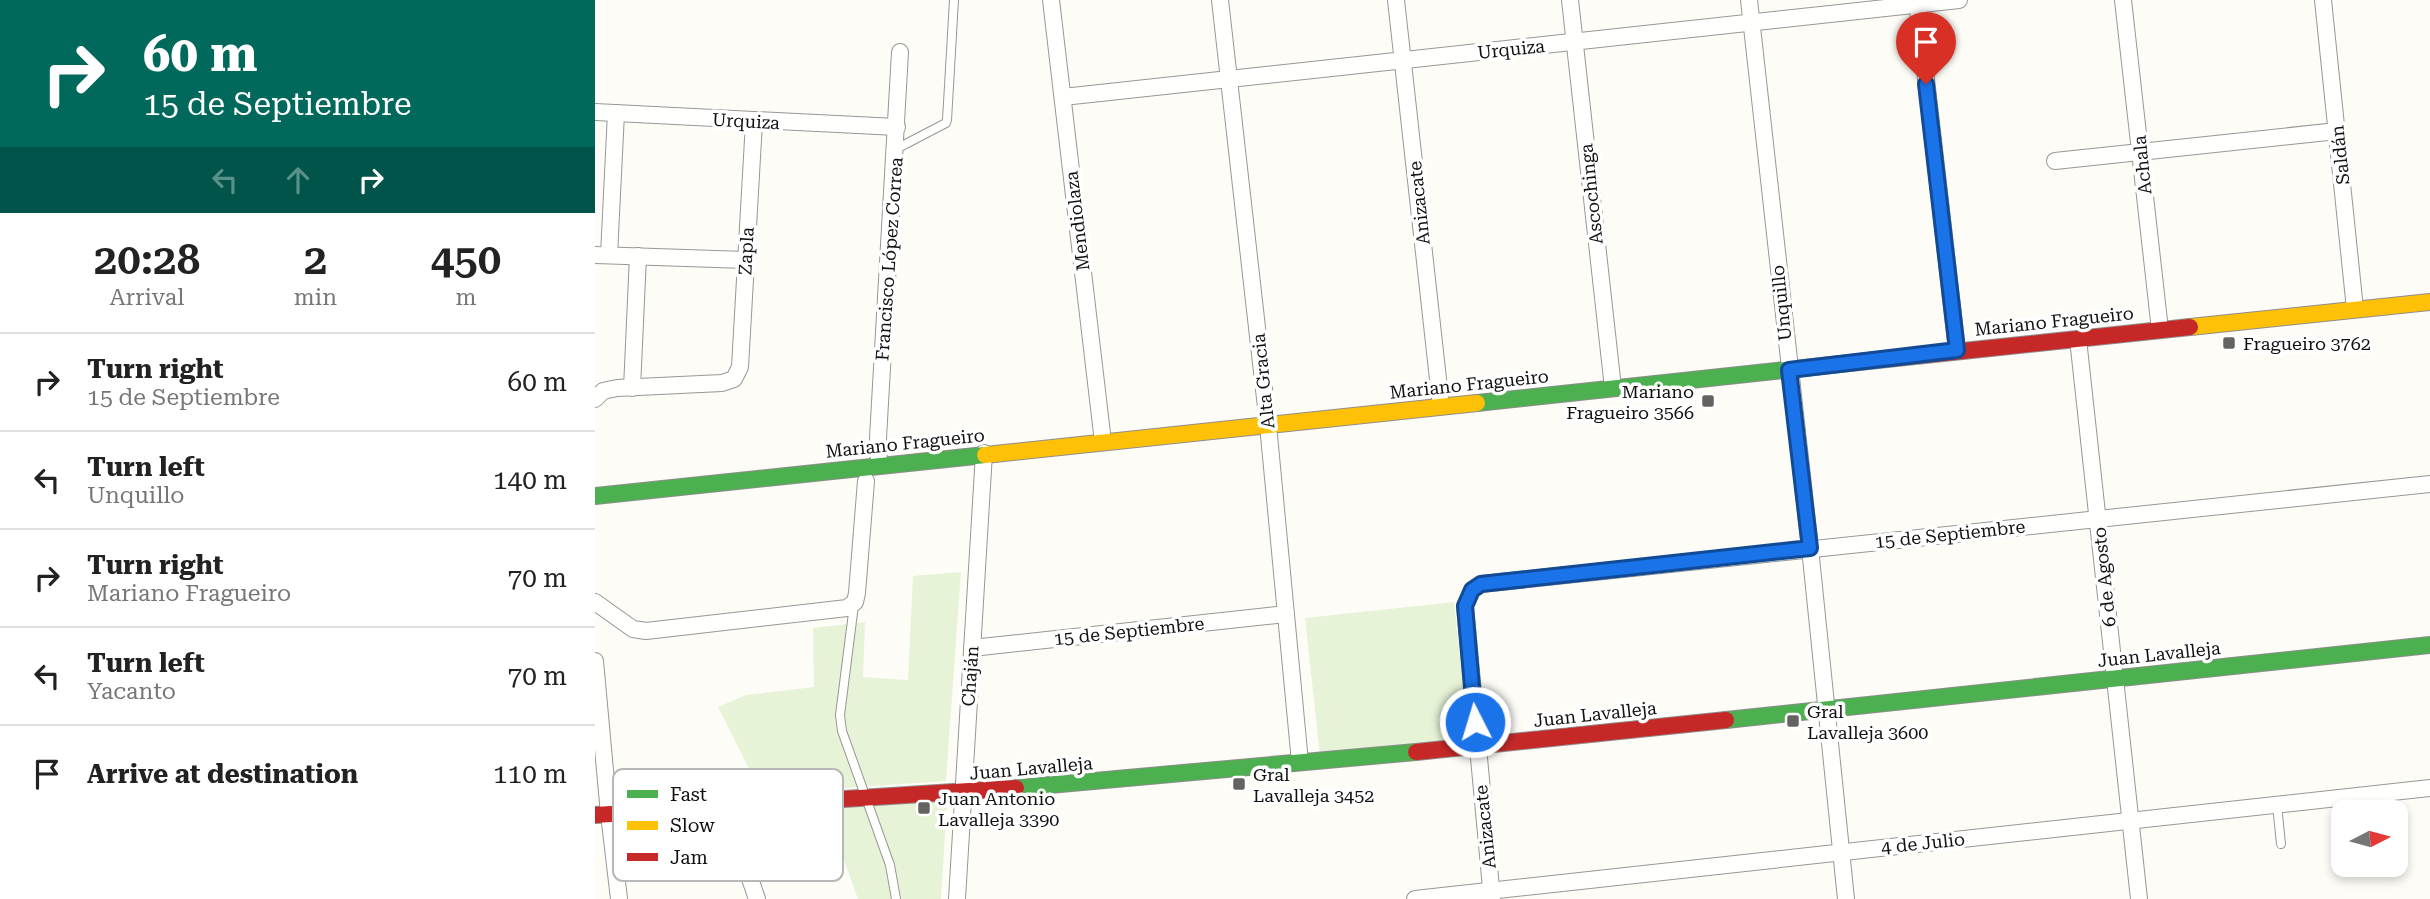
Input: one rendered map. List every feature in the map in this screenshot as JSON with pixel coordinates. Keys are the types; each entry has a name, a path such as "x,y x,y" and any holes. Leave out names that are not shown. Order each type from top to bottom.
{"main road":[{"name":"Mariano Fragueiro","path":"595,496 2430,302"},
{"name":"Juan Lavalleja","path":"843,798 963,793 1477,746 2430,645"}],"street":[{"name":"Mendiolaza","path":"1051,0 1103,442"},
{"name":"Alta Gracia","path":"1220,0 1268,425 1300,762"},
{"name":"Anizacate","path":"1396,0 1441,406"},
{"name":"Ascochinga","path":"1570,0 1613,388"},
{"name":"Unquillo","path":"1749,0 1846,899"},
{"name":"Urquiza","path":"1063,97 1751,23 1917,2 1959,0"},
{"name":"Achala","path":"2123,0 2160,330"},
{"name":"Saldán","path":"2323,0 2355,309"},
{"path":"1917,2 1957,350"},
{"name":"Francisco López Correa","path":"879,466 878,425 900,52"},
{"name":"Urquiza","path":"595,112 754,122 897,127"},
{"path":"616,113 602,255 746,260"},
{"name":"Zapla","path":"632,388 722,383 734,379 740,367 754,122"},
{"path":"2055,161 2337,131"},
{"path":"595,399 603,391 632,388 638,256"},
{"name":"6 de Agosto","path":"2078,339 2139,899"},
{"name":"Chaján","path":"957,899 984,453"},
{"path":"595,602 633,629 646,631 847,608 855,603 866,481"},
{"name":"15 de Septiembre","path":"1472,590 1481,584 2430,484"},
{"name":"Anizacate","path":"1472,590 1465,606 1492,895"},
{"name":"15 de Septiembre","path":"972,648 1286,614"},
{"path":"595,661 602,814 613,869"},
{"name":"4 de Julio","path":"1415,899 1492,895 1842,852 2430,788"},
{"path":"615,881 619,899"},
{"path":"751,881 757,899"}],"lane":[{"path":"896,149 946,123 954,0"},
{"path":"855,603 840,715 842,732 890,865 895,899"},
{"path":"2277,805 2281,844"}],"green space":[{"path":"961,572 946,781 843,788 843,769 749,769 718,707 746,695 814,687 813,628 865,622 863,677 908,680 913,576"},
{"path":"1454,602 1469,740 1320,756 1305,618"},
{"path":"947,801 941,899 858,899 843,857 843,806"}],"traffic: fast":[{"path":"1477,403 1887,359"},
{"path":"595,496 985,455"},
{"path":"1726,720 2430,645"},
{"path":"1016,788 1416,752"}],"traffic: slow":[{"path":"2190,327 2430,302"},
{"path":"985,455 1477,403"}],"traffic: jam":[{"path":"1887,359 2190,327"},
{"path":"1416,752 1726,720"},
{"path":"843,799 1016,788"},
{"path":"595,815 613,814"}],"place":[{"name":"Fragueiro 3762","path":"2229,343"},
{"name":"Mariano Fragueiro 3566","path":"1708,401"},
{"name":"Gral Lavalleja 3600","path":"1793,721"},
{"name":"Gral Lavalleja 3452","path":"1239,784"},
{"name":"Juan Antonio Lavalleja 3390","path":"924,808"}],"route":[{"path":"1475,722 1465,606 1472,590 1481,584 1810,548 1789,370 1957,350 1926,84"}]}
